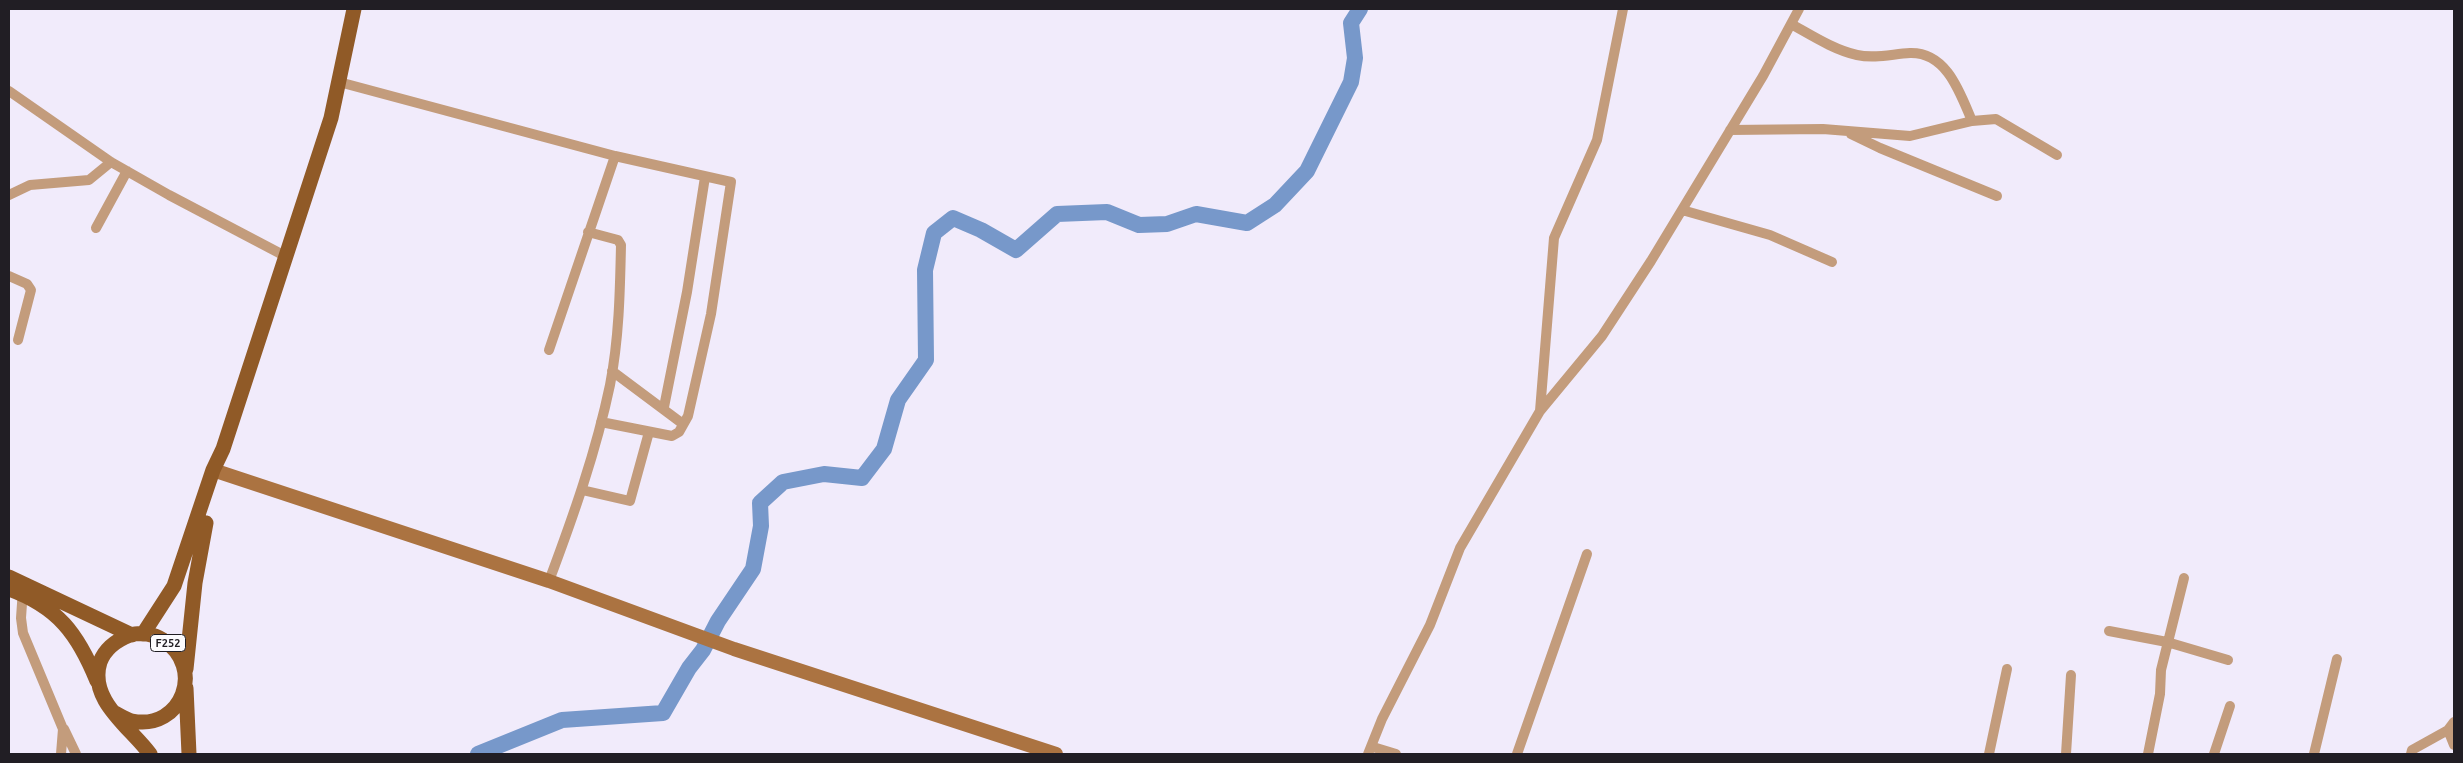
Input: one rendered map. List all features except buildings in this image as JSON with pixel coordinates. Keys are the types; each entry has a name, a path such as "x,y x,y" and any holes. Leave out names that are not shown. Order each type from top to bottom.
{"main road":[{"path":"115,714 132,721 150,722 167,715 180,702 186,678 201,542 217,471 285,256 307,195 339,82 354,9"},
{"path":"98,682 98,670 106,652 120,639 138,634 174,586 217,471"},
{"name":"F252","path":"9,577 19,588 59,616 88,658 103,700 150,754"},
{"name":"F252","path":"19,588 138,634 159,637 172,645 181,657 186,678 189,754"}],"street":[{"path":"1540,411 1554,238 1597,140 1623,9"},
{"path":"1396,754 1370,750 1382,719 1430,625 1460,548 1540,411 1602,336 1682,210 1799,9"},
{"path":"1791,24 1857,55 1886,57 1908,53 1924,53 1942,66 1955,80 1972,121"},
{"path":"339,82 615,156 705,177 727,180 732,185 710,314 688,416 684,424 675,436 601,422"},
{"path":"9,91 111,162 285,256"},
{"path":"1730,130 1846,131 1910,136 1972,121 1996,119 2057,155"},
{"path":"1846,131 1880,148 1997,196"},
{"path":"549,350 615,156"},
{"path":"9,195 30,185 89,180 111,162"},
{"path":"96,228 127,171"},
{"path":"664,407 687,292 705,177"},
{"path":"1682,210 1770,235 1832,262"},
{"path":"549,581 582,490 601,422 612,371 619,320 621,245 618,240 588,232"},
{"path":"9,276 27,284 31,290 18,340"},
{"path":"612,371 664,407 684,424"},
{"path":"582,490 630,501 649,432"},
{"path":"217,471 549,581 734,649 1056,754"},
{"path":"1517,754 1588,554"},
{"path":"2148,754 2160,694 2161,670 2184,578"},
{"path":"19,588 23,633 76,754"},
{"path":"2109,630 2167,642 2228,660"},
{"path":"2314,754 2337,659"},
{"path":"1989,754 2007,669"},
{"path":"2066,754 2071,675"},
{"path":"2214,754 2230,706"},
{"path":"2412,754 2412,750 2451,726 2454,745"},
{"path":"61,754 63,728"}],"waterway":[{"path":"478,754 562,720 663,713 689,668 703,650 718,621 753,569 761,526 760,503 783,482 824,474 862,478 884,449 898,400 926,360 925,270 934,233 953,218 981,230 1016,250 1057,214 1107,212 1139,225 1167,224 1196,214 1247,223 1275,205 1307,171 1351,82 1355,58 1351,23 1360,9"}]}
